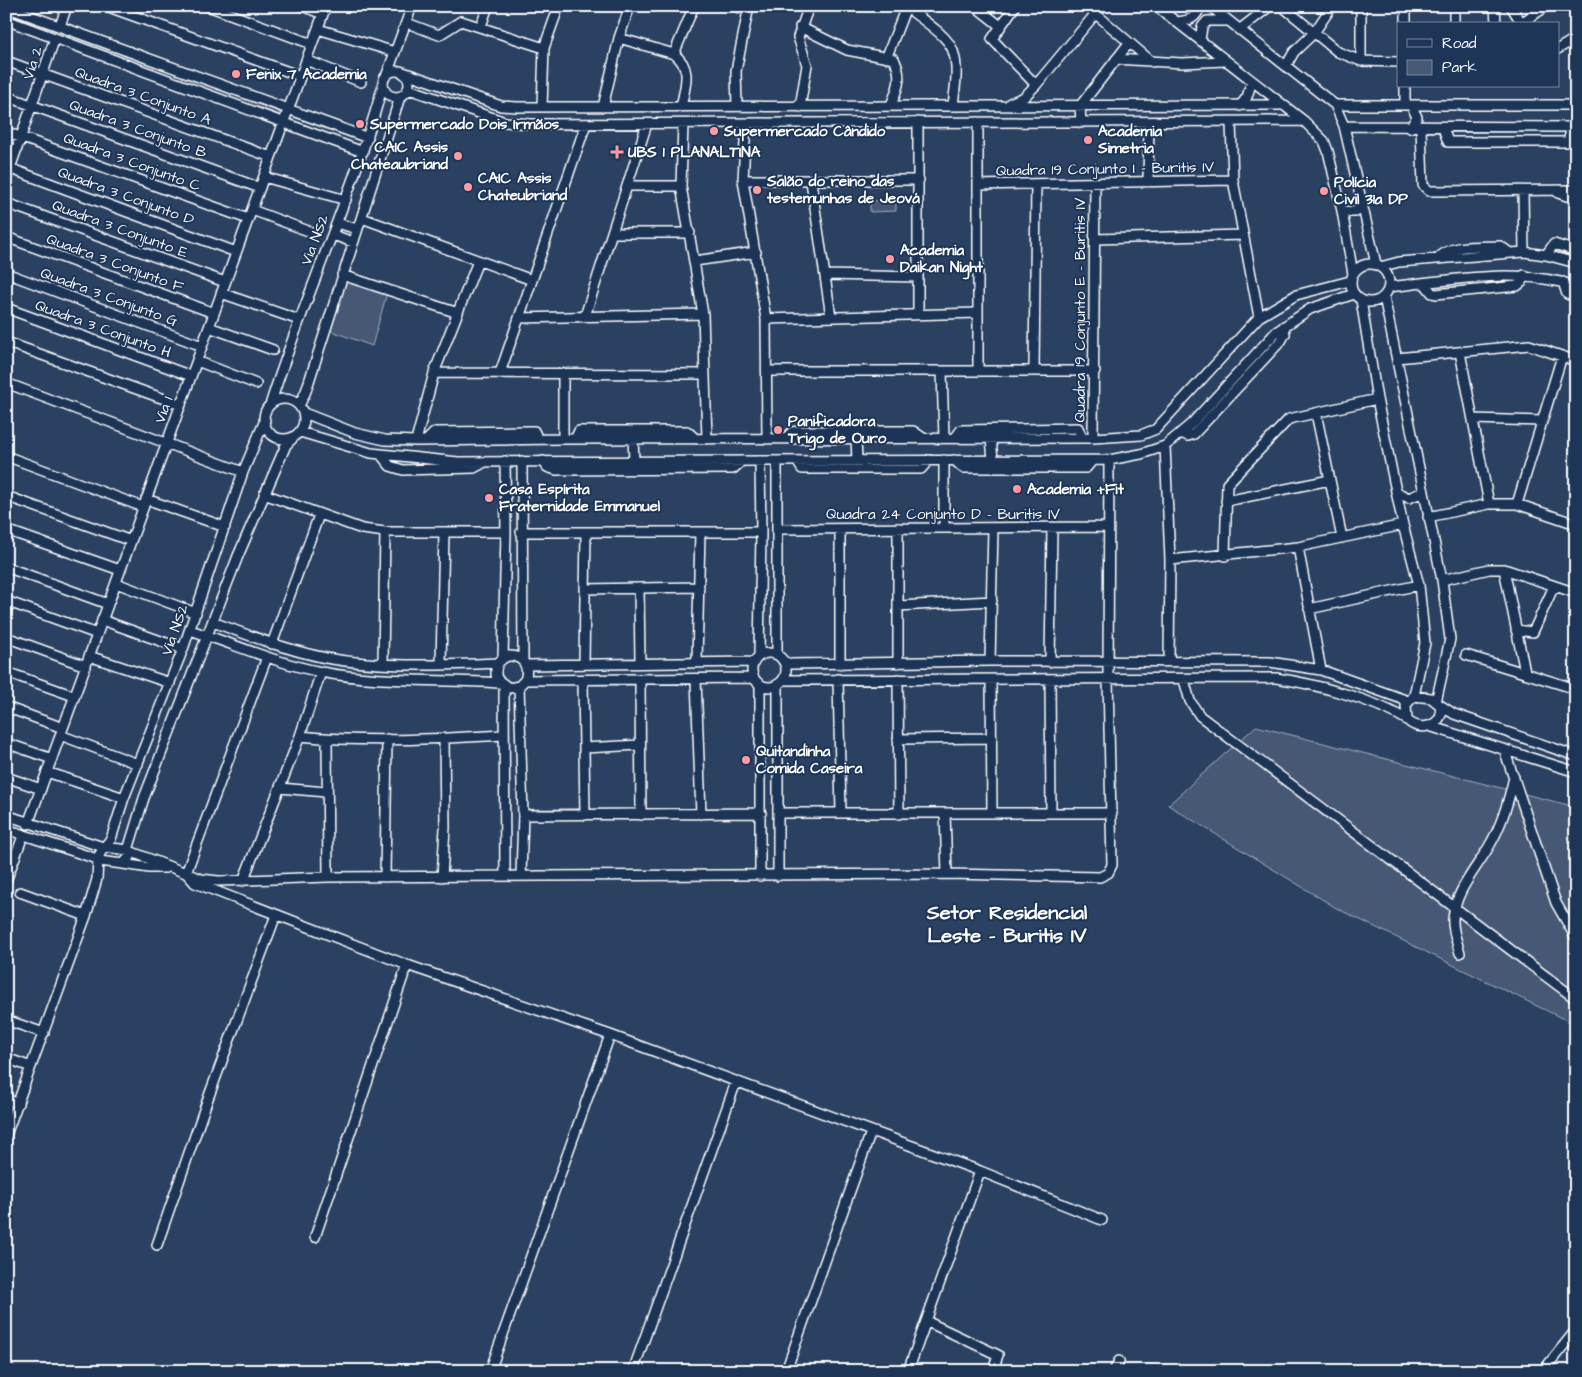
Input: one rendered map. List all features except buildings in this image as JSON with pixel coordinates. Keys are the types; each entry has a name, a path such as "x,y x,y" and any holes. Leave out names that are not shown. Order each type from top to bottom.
{"street":[{"path":"60,26 67,6"},
{"path":"106,6 300,76"},
{"path":"208,6 312,44"},
{"path":"302,6 324,10"},
{"path":"400,97 390,96 383,85 412,6"},
{"path":"481,26 488,6"},
{"path":"542,107 544,48 559,6"},
{"path":"603,106 619,38 630,6"},
{"path":"674,54 694,6"},
{"path":"735,6 749,9 736,71 737,106"},
{"path":"800,107 807,65 798,44 800,27 809,6"},
{"path":"976,6 999,25"},
{"path":"1015,6 999,25 992,39 1036,85"},
{"path":"1156,6 1304,121 1324,141 1342,211 1351,277 1357,297 1403,525 1419,585 1425,643 1411,699 1405,709 1407,720"},
{"path":"1176,22 1187,21 1195,17 1200,6"},
{"path":"1210,6 1335,105 1344,126 1378,266 1388,275 1389,287 1384,297 1442,580 1450,639 1438,704 1439,720 1429,726"},
{"path":"1239,30 1270,6"},
{"path":"1282,6 1338,52 1361,61 1397,62"},
{"path":"1286,66 1294,52 1314,32 1332,6"},
{"path":"1361,6 1361,61"},
{"path":"1406,6 1406,22"},
{"path":"1454,6 1454,22"},
{"path":"1495,6 1496,22"},
{"path":"1511,6 1521,22"},
{"path":"1525,22 1547,6"},
{"path":"6,7 368,138"},
{"path":"887,56 906,7 937,31 953,50 956,70 953,105"},
{"path":"1008,105 1024,97 1036,85 1100,8 1129,43 1152,62"},
{"name":"Via 1","path":"28,824 324,10"},
{"path":"6,20 363,152"},
{"path":"406,23 439,35 461,20 544,48"},
{"path":"1200,40 1202,26 1207,22 1228,21"},
{"name":"Via 2","path":"6,180 8,168 22,137 44,75 55,38 52,30 60,26"},
{"path":"800,27 847,50 887,56 894,60 898,67 900,82 891,105"},
{"path":"318,29 395,52"},
{"path":"619,38 674,54 682,60 688,71 681,107"},
{"path":"1560,48 1576,38"},
{"path":"1081,123 1080,106 1129,43"},
{"path":"1116,59 1182,63 1225,61"},
{"path":"306,60 361,82"},
{"name":"Quadra 3 Conjunto A","path":"6,61 271,157"},
{"path":"157,75 162,70 159,63"},
{"path":"175,82 175,75 180,71"},
{"path":"387,74 400,71 501,106 1283,105"},
{"path":"123,864 131,857 130,851 144,798 264,494 286,445 303,426 301,410 342,275 400,97 409,89 409,78 400,71"},
{"path":"1240,106 1247,97 1252,81"},
{"name":"Via NS2","path":"270,405 299,320 333,235 368,138 383,85"},
{"path":"1406,88 1408,105 1417,118 1410,128"},
{"path":"409,89 505,122 683,124 918,122 1231,123 1304,121"},
{"name":"Quadra 3 Conjunto B","path":"6,96 260,188"},
{"path":"1066,105 1067,123"},
{"path":"1335,105 1576,105"},
{"path":"585,316 628,186 651,124 657,117 656,107"},
{"path":"669,107 666,117 669,124"},
{"path":"817,123 821,117 820,107"},
{"path":"834,107 832,117 834,123"},
{"path":"918,122 918,314"},
{"path":"978,122 978,371"},
{"path":"746,123 743,180 766,318 767,439"},
{"path":"1148,182 1149,123"},
{"path":"1231,123 1233,180 1259,317"},
{"path":"500,373 586,124"},
{"path":"683,124 681,186 703,314 707,439"},
{"path":"1344,126 1410,128 1574,127 1568,142 1448,142 1443,128"},
{"path":"1421,128 1423,184 1429,191 1576,190"},
{"name":"Quadra 3 Conjunto C","path":"6,132 250,214 312,232"},
{"path":"345,146 349,132"},
{"name":"Quadra 3 Conjunto D","path":"8,168 236,252"},
{"path":"264,177 346,200"},
{"path":"743,180 918,180"},
{"path":"811,180 831,317"},
{"name":"Quadra 19 Conjunto I - Buritis IV","path":"978,185 1233,180"},
{"name":"Quadra 19 Conjunto E - Buritis IV","path":"1093,438 1095,183"},
{"path":"1034,371 1036,184"},
{"path":"628,186 681,186"},
{"path":"1523,191 1524,252"},
{"path":"1553,191 1576,199"},
{"name":"Quadra 3 Conjunto E","path":"6,203 225,282"},
{"path":"1342,211 1356,212 1363,204"},
{"path":"362,218 532,280"},
{"path":"337,223 357,229"},
{"path":"612,233 690,233"},
{"path":"333,235 353,242"},
{"path":"1095,239 1242,235"},
{"name":"Quadra 3 Conjunto F","path":"6,237 214,314"},
{"path":"1546,254 1554,244 1576,251"},
{"path":"695,261 756,252"},
{"path":"1384,297 1373,302 1357,297 1310,309 1276,332 1181,433 1165,446 1141,454 1109,460 458,462 381,455 297,434 281,439 274,436 266,426 265,420 270,405 285,399 301,410 355,433 385,440 1093,438 1141,435 1156,429 1259,317 1296,296 1351,277 1362,265 1378,266 1399,262 1524,252 1546,254 1576,263"},
{"path":"416,441 434,373 478,261"},
{"name":"Quadra 3 Conjunto G","path":"6,273 202,346"},
{"path":"342,275 458,313"},
{"path":"825,275 918,277"},
{"path":"1389,287 1509,275 1524,275 1576,286"},
{"path":"1563,282 1567,294 1576,297"},
{"path":"221,293 299,320"},
{"name":"Quadra 3 Conjunto H","path":"6,308 191,376"},
{"path":"766,318 978,313"},
{"path":"519,318 703,314"},
{"path":"209,327 273,350"},
{"path":"6,342 180,405"},
{"path":"1397,358 1529,346 1576,361"},
{"path":"1460,352 1489,504"},
{"path":"1517,504 1562,356"},
{"path":"196,361 256,384"},
{"path":"767,371 1094,371"},
{"path":"942,371 944,438"},
{"path":"434,373 705,374"},
{"path":"563,373 563,439"},
{"path":"6,383 243,472"},
{"path":"1226,556 1227,484 1290,419 1377,399"},
{"path":"1316,413 1342,538"},
{"path":"1473,419 1542,421"},
{"name":"Via NS2","path":"97,860 111,838 124,798 190,630 243,472 265,420"},
{"path":"955,438 961,430 1078,428 1082,438"},
{"path":"575,439 580,431 687,431 696,439"},
{"path":"785,438 792,432 799,431 913,431 923,438"},
{"path":"856,438 857,460"},
{"path":"991,438 993,460"},
{"path":"634,439 634,461"},
{"path":"1165,446 1170,560 1169,661"},
{"path":"6,456 145,503 225,527"},
{"path":"797,461 802,469 920,469 929,460"},
{"path":"944,460 944,528"},
{"path":"954,460 963,468 1086,468 1092,461"},
{"path":"6,815 28,824 104,847 130,851 201,879 243,881 328,877 947,874 1100,877 1108,873 1112,865 1108,679 1109,460"},
{"path":"505,461 506,532 500,661 495,674 502,685 505,876"},
{"path":"521,876 523,815 522,683 527,670 524,662 521,532 522,461"},
{"path":"543,461 552,469 566,470 733,469 742,461"},
{"path":"760,461 761,532 757,659 752,673 757,681 761,814 760,876"},
{"path":"777,461 780,658 786,670 780,682 778,876"},
{"path":"1226,501 1330,480"},
{"path":"1396,492 1412,498 1423,492"},
{"path":"264,494 362,529 385,532 506,532"},
{"path":"6,496 131,541"},
{"path":"1428,517 1489,504 1517,504 1574,524 1576,513"},
{"path":"272,644 319,515"},
{"path":"1170,560 1226,556 1298,547 1403,525"},
{"path":"898,528 898,663"},
{"path":"990,661 992,528"},
{"path":"1050,662 1052,528"},
{"name":"Quadra 24 Conjunto D - Buritis IV","path":"779,529 1108,528"},
{"path":"840,529 840,664"},
{"path":"6,530 120,570"},
{"path":"384,664 385,532"},
{"path":"441,664 444,532"},
{"path":"521,532 761,532"},
{"path":"584,663 586,532"},
{"path":"697,662 700,532"},
{"path":"1298,547 1321,670"},
{"path":"6,567 108,604"},
{"path":"1442,580 1504,569 1576,593"},
{"path":"1504,569 1525,672"},
{"path":"116,583 196,612"},
{"path":"1308,608 1419,585"},
{"path":"1516,630 1533,632 1554,586"},
{"path":"585,589 699,587"},
{"path":"639,588 640,662"},
{"path":"6,602 97,634"},
{"path":"898,606 992,602"},
{"path":"102,620 183,649"},
{"path":"213,622 272,644 325,657 384,664 500,661 513,656 524,662 697,662 757,659 768,653 791,664 990,661 1270,662 1321,670 1411,699 1431,698 1454,714 1576,756"},
{"path":"190,630 267,657 322,672 502,685 696,679 757,681 769,687 780,682 838,680 1050,678 1184,680 1276,678 1298,681 1391,710 1415,726 1429,726 1576,772"},
{"path":"6,637 86,666"},
{"path":"1466,655 1525,672 1576,690"},
{"path":"89,656 170,683"},
{"path":"186,873 267,657"},
{"path":"6,672 74,696"},
{"path":"243,881 300,736 322,672"},
{"path":"1050,678 1051,813"},
{"path":"696,679 701,814"},
{"path":"898,679 899,814"},
{"path":"640,680 641,815"},
{"path":"838,680 841,813"},
{"path":"991,680 992,813"},
{"path":"1184,680 1190,701 1200,716 1576,999"},
{"path":"583,681 585,815"},
{"path":"6,707 138,764"},
{"path":"300,736 327,739 444,739 503,735"},
{"path":"898,739 992,738"},
{"path":"327,739 328,877"},
{"path":"385,877 387,739"},
{"path":"442,877 444,739"},
{"path":"6,743 52,759"},
{"path":"584,748 640,745"},
{"path":"1504,749 1556,903 1576,938"},
{"path":"47,772 124,798"},
{"path":"6,777 41,789"},
{"path":"1460,953 1453,919 1455,909 1465,883 1492,842 1508,806 1514,777"},
{"path":"280,788 326,792"},
{"path":"778,813 1112,814"},
{"path":"523,815 761,814"},
{"path":"944,814 947,874"},
{"path":"6,829 97,860 149,868 174,868"},
{"path":"6,881 8,870 23,836"},
{"path":"6,1135 86,916 97,879 97,860"},
{"path":"97,879 110,863"},
{"path":"186,873 195,884 407,965 610,1035 980,1171 1102,1220"},
{"path":"20,892 86,916"},
{"path":"157,1244 206,1104 276,915"},
{"path":"315,1237 407,965"},
{"path":"6,1020 44,1033"},
{"path":"491,1368 610,1035"},
{"path":"6,1058 31,1067"},
{"path":"633,1371 736,1082"},
{"path":"6,1099 18,1104"},
{"path":"786,1371 871,1132"},
{"path":"908,1371 928,1322 980,1171"},
{"path":"928,1322 998,1355 993,1371"},
{"path":"1543,1371 1576,1330"},
{"path":"1114,1371 1120,1361"}],"green space":[{"path":"70,32 155,64 153,69 68,38"},
{"path":"183,75 280,110 279,115 181,81"},
{"path":"896,200 896,211 870,212 870,201"},
{"path":"344,280 387,293 372,346 329,330"},
{"path":"1256,726 1576,807 1576,1025 1338,909 1168,805"}],"place":[{"name":"Fenix 7 Academia","path":"236,74"},
{"name":"Supermercado Dois Irmãos","path":"360,124"},
{"name":"Supermercado Cândido","path":"714,131"},
{"name":"Academia Simetria","path":"1088,140"},
{"name":"UBS 1 PLANALTINA","path":"617,152"},
{"name":"CAIC Assis Chateaubriand","path":"458,156"},
{"name":"CAIC Assis Chateubriand","path":"468,187"},
{"name":"Salão do reino das testemunhas de Jeová","path":"757,190"},
{"name":"Polícia Civil 31a DP","path":"1324,191"},
{"name":"Academia Daikan Night","path":"890,259"},
{"name":"Panificadora Trigo de Ouro","path":"778,430"},
{"name":"Academia +Fit","path":"1017,489"},
{"name":"Casa Espírita Fraternidade Emmanuel","path":"489,498"},
{"name":"Quitandinha Comida Caseira","path":"746,760"}],"district":[{"name":"Setor Residencial Leste - Buritis IV","path":"1007,924"}]}
